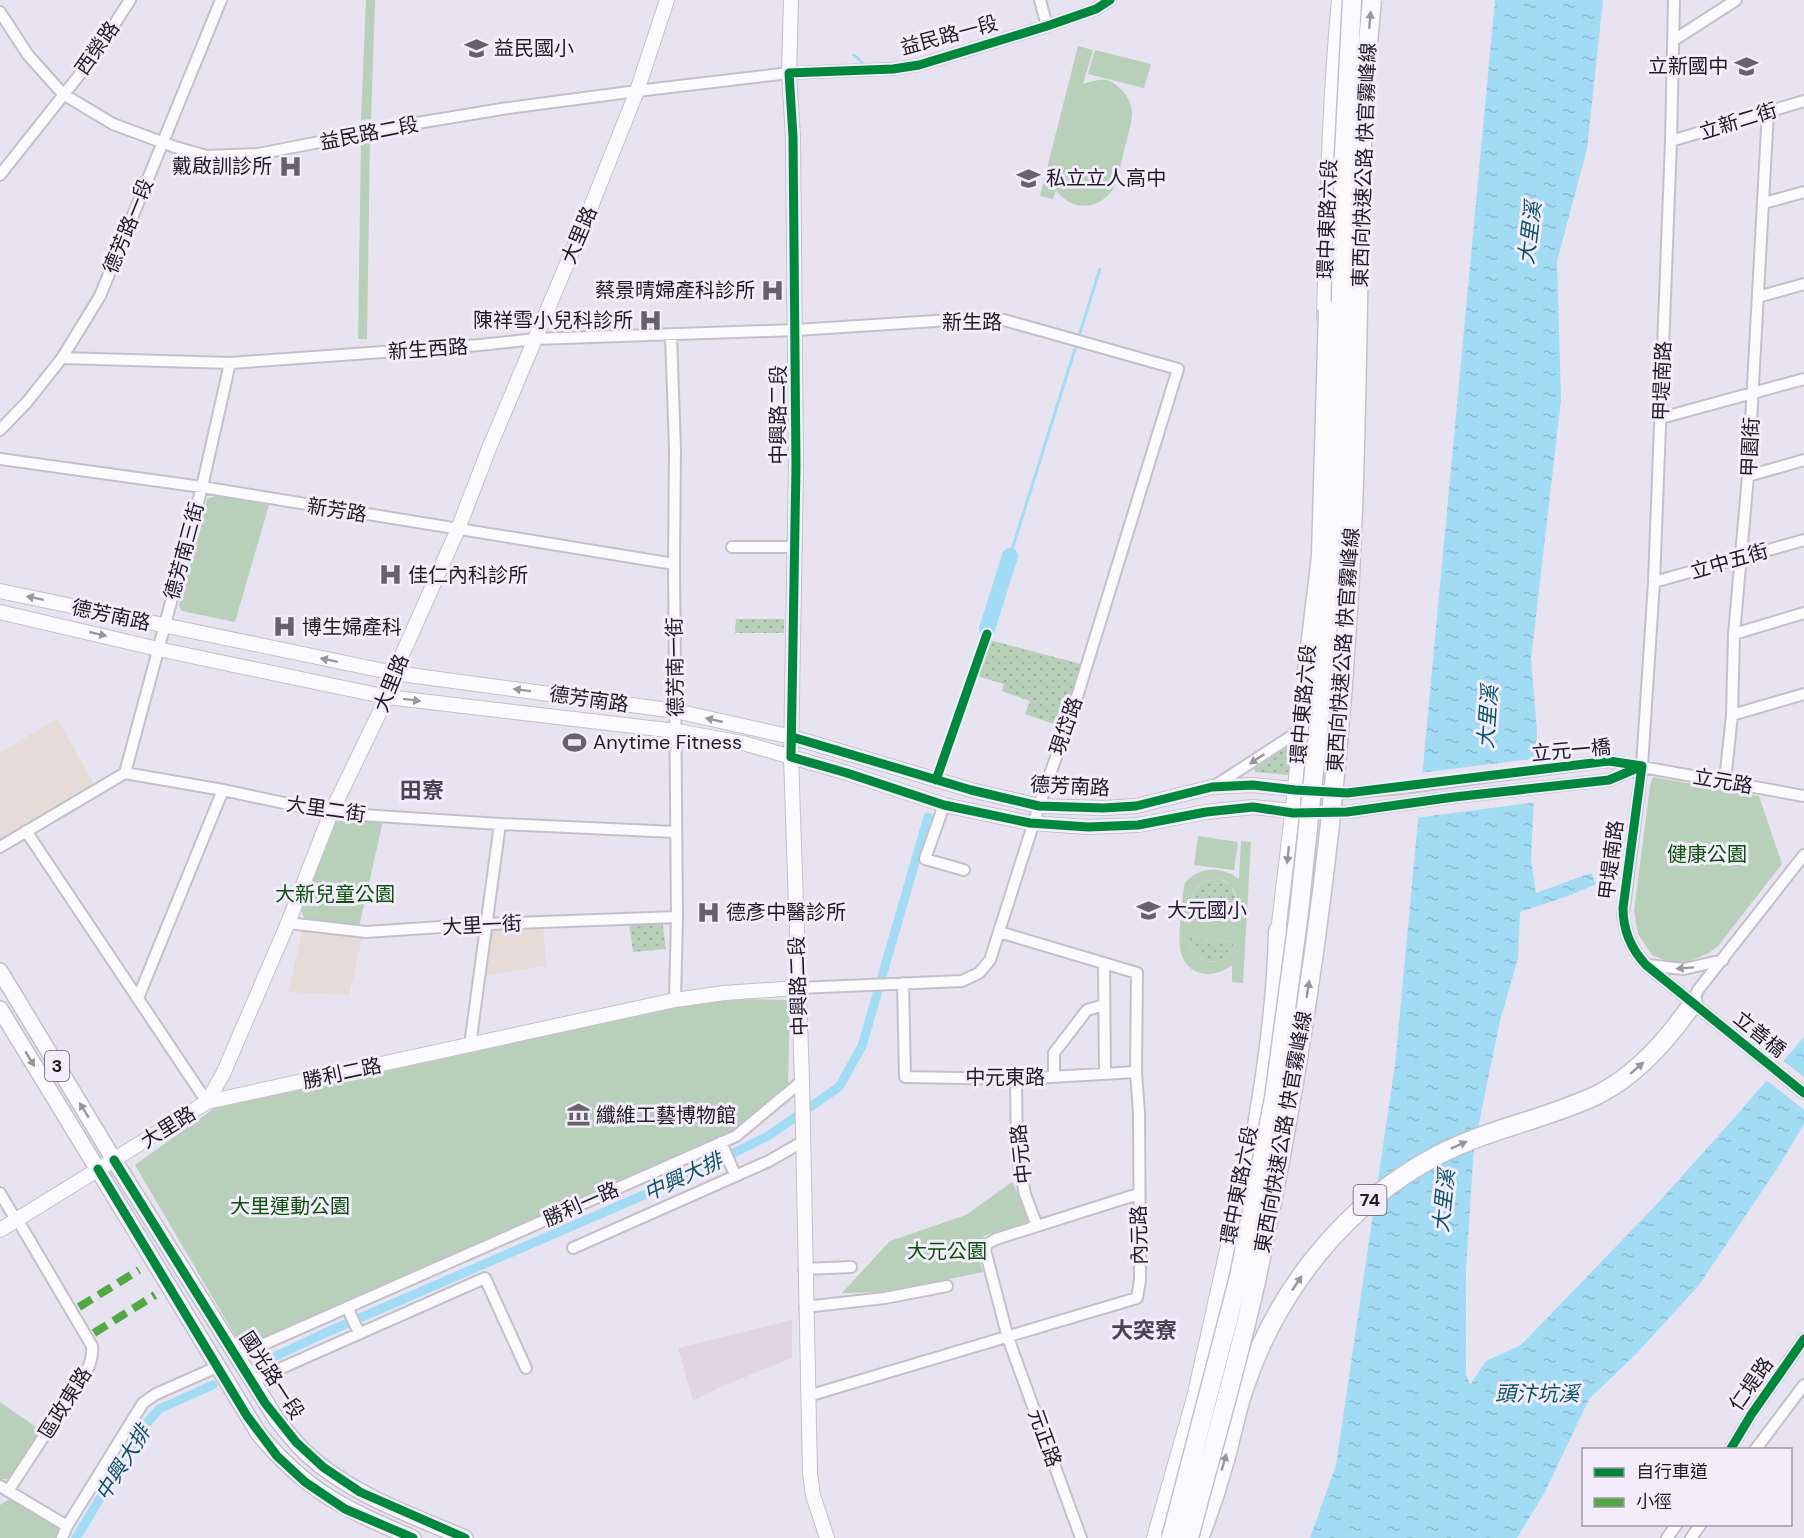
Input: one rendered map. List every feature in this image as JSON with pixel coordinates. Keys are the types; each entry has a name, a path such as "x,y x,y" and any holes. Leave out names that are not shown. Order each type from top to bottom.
{"highway":[{"path":"1306,680 1321,556 1335,84 1341,0"},
{"name":"東西向快速公路 快官霧峰線","path":"1171,1538 1239,1277 1274,1098 1299,912 1336,535 1344,154 1352,0"},
{"name":"東西向快速公路 快官霧峰線","path":"1189,1538 1256,1282 1290,1102 1319,914 1339,726 1348,610 1354,494 1364,92 1372,0"},
{"path":"1162,1538 1216,1342 1232,1272 1263,1096 1278,970 1278,931"},
{"name":"74","path":"1199,1538 1224,1463 1242,1395 1255,1360 1295,1285 1332,1237 1387,1187 1439,1154 1483,1135 1582,1101 1616,1084 1645,1060 1677,1025 1693,1003"}],"main road":[{"name":"3","path":"0,971 114,1160"},
{"name":"3","path":"0,1009 259,1434 289,1468 322,1494 345,1509 413,1538"},
{"name":"國光路一段","path":"114,1160 277,1420 307,1455 360,1492 465,1538"}],"street":[{"name":"西榮路","path":"0,175 92,59 130,0"},
{"name":"德芳路一段","path":"0,430 27,402 62,358 100,296 220,0"},
{"name":"大里路","path":"0,1230 207,1102 223,1074 288,923 331,813 387,697 394,673 458,529 637,91 667,0"},
{"name":"中興路二段","path":"791,0 789,73 793,148 793,269 796,330 796,547 791,757 802,1138"},
{"path":"1040,0 1047,26"},
{"name":"益民路一段","path":"789,73 893,69 919,65 1047,26 1096,9 1110,0"},
{"name":"環中東路六段","path":"1155,1538 1194,1398 1236,1208 1256,1095 1293,813 1316,558 1333,69 1341,0"},
{"name":"環中東路六段","path":"1180,1538 1198,1479 1245,1278 1278,1098 1314,811 1341,566 1350,164 1358,0"},
{"name":"甲堤南路","path":"1674,0 1671,141 1654,582 1642,766 1623,912 1627,935 1638,956 1693,1003"},
{"path":"1674,40 1736,0"},
{"name":"益民路二段","path":"0,12 28,55 63,94 113,124 161,143 207,156 248,156 355,134 508,108 789,73"},
{"path":"1333,69 1354,69"},
{"name":"立新二街","path":"1671,141 1804,101"},
{"name":"甲園街","path":"1725,782 1732,715 1734,634 1748,476 1768,111"},
{"path":"1764,203 1804,192"},
{"path":"1758,297 1804,284"},
{"name":"新生路","path":"796,330 951,320 1004,320 1178,369"},
{"name":"新生西路","path":"62,358 230,363 535,339 796,330"},
{"name":"德芳南一街","path":"671,335 675,449 675,1000"},
{"name":"德芳南三街","path":"125,773 201,487 230,363"},
{"name":"現岱路","path":"798,988 962,981 979,973 990,960 1039,806 1076,700 1178,369"},
{"path":"1660,418 1804,379"},
{"name":"新芳路","path":"0,459 201,487 674,564"},
{"path":"1748,476 1804,460"},
{"name":"立中五街","path":"1654,582 1804,540"},
{"path":"732,547 796,547"},
{"name":"德芳南路","path":"0,591 164,627 394,673 676,711 792,737 971,790 1039,806 1103,808 1136,806 1212,787 1253,785 1316,791"},
{"name":"德芳南路","path":"0,612 158,649 387,697 676,731 743,743 847,773 944,805 1034,823 1088,827 1138,825 1206,812 1253,807 1293,813 1314,811"},
{"path":"1734,634 1804,614"},
{"path":"1732,715 1804,694"},
{"path":"1212,787 1301,730"},
{"name":"立元一橋","path":"1316,791 1347,793 1609,761 1626,769"},
{"name":"立元一橋","path":"1314,811 1347,812 1454,797 1609,780 1626,769 1642,766"},
{"name":"立元路","path":"1642,766 1804,796"},
{"path":"0,847 125,773"},
{"name":"大里二街","path":"125,773 223,790 331,813 675,832"},
{"path":"138,998 223,790"},
{"path":"944,805 926,860 964,870"},
{"path":"470,1045 500,824"},
{"path":"26,831 207,1102"},
{"path":"1693,1003 1698,990 1804,855"},
{"name":"大里一街","path":"288,923 366,932 486,924 676,917"},
{"name":"內元路","path":"808,1396 1137,1298 1140,1280 1139,1113 1136,1072 1137,973 999,932"},
{"path":"1646,965 1684,969 1723,960"},
{"path":"1104,963 1104,1074"},
{"name":"中元東路","path":"903,983 904,1077 1016,1079 1136,1072"},
{"name":"勝利二路","path":"207,1102 675,1000 724,993 798,988"},
{"name":"立善橋","path":"1693,1003 1804,1093"},
{"path":"1054,1077 1054,1053 1087,1010 1104,1005"},
{"name":"中元路","path":"1016,1079 1017,1154 1025,1194 1037,1226"},
{"name":"勝利一路","path":"237,1356 736,1136 802,1081"},
{"path":"573,1248 769,1161 802,1138"},
{"path":"802,1138 810,1474 813,1495 827,1538"},
{"path":"721,1142 735,1175"},
{"name":"區政東路","path":"0,1193 92,1346 92,1357 86,1372 66,1404 4,1488"},
{"path":"1037,1226 1138,1194"},
{"name":"元正路","path":"1037,1226 987,1244 985,1250 1008,1338 1081,1538"},
{"path":"804,1269 851,1267"},
{"path":"252,1381 485,1278 526,1368"},
{"path":"805,1306 885,1298 947,1286"},
{"path":"347,1307 358,1333"},
{"name":"仁堤路","path":"1731,1448 1804,1340"},
{"path":"62,1538 67,1526 144,1403 162,1391 217,1367"},
{"path":"1756,1448 1804,1386"},
{"path":"4,1488 67,1526"}],"shaded area":[{"path":"57,719 96,787 0,841 0,752"},
{"path":"543,923 546,966 486,975 492,930 495,926"},
{"path":"303,929 363,934 349,995 288,992"},
{"path":"792,1320 792,1358 723,1386 693,1401 678,1348"}],"green space":[{"path":"366,0 375,0 371,119 361,120"},
{"path":"1078,46 1093,50 1083,84 1100,80 1111,82 1124,93 1132,109 1130,129 1115,185 1104,199 1082,206 1068,201 1056,190 1053,199 1040,196"},
{"path":"1095,50 1151,64 1144,88 1088,74"},
{"path":"361,141 370,141 367,339 358,339"},
{"path":"216,496 269,505 235,622 182,611 179,605 207,499"},
{"path":"736,619 784,619 784,633 735,633"},
{"path":"989,640 1081,664 1062,727 1025,714 1030,701 1002,691 1004,684 977,676"},
{"path":"1293,744 1290,775 1255,772 1254,768"},
{"name":"健康公園","path":"1653,777 1759,796 1782,864 1718,946 1709,953 1687,962 1670,962 1652,955 1638,934 1634,911"},
{"name":"大新兒童公園","path":"333,816 383,821 359,927 307,923 298,905"},
{"path":"1198,836 1238,842 1234,870 1194,865"},
{"path":"1241,841 1251,842 1243,983 1232,982 1232,965 1213,974 1201,973 1187,964 1180,950 1185,883 1197,873 1211,870 1225,872 1239,879","holes":["1219,879 1232,887 1237,901 1192,898 1193,893 1202,884","1189,938 1233,942 1231,951 1226,957 1219,961 1211,961 1195,955"]},
{"path":"1219,879 1231,885 1237,901 1192,898 1196,889 1202,884"},
{"path":"662,919 666,949 633,952 629,923"},
{"path":"1189,938 1234,942 1226,957 1218,961 1210,961 1196,955 1191,948"},
{"name":"大里運動公園","path":"724,999 790,1000 788,1085 734,1131 243,1349 135,1165 216,1107 461,1055 673,1004"},
{"name":"大元公園","path":"1012,1182 1032,1220 984,1236 977,1252 983,1272 886,1292 842,1293 890,1241 966,1215"},
{"path":"0,1402 43,1432 9,1479 0,1479"},
{"path":"11,1498 56,1526 61,1533 58,1538 0,1538 0,1505"}],"water":[{"path":"1495,0 1603,0 1587,149 1557,261 1561,400 1531,659 1537,731 1531,860 1536,893 1591,873 1596,884 1520,912 1518,958 1500,1021 1474,1147 1466,1269 1466,1374 1470,1385 1486,1361 1521,1345 1656,1205 1804,1037 1804,1124 1699,1285 1638,1352 1589,1399 1545,1492 1517,1538 1310,1538 1336,1465 1395,1065"}],"pier":[{"path":"1539,758 1537,802 1415,818 1419,773"},
{"path":"1781,1059 1804,1077 1804,1110 1765,1079"}],"waterway":[{"path":"854,55 865,65"},
{"path":"1010,556 1100,269"},
{"path":"987,629 1010,556"},
{"name":"中興大排","path":"257,1365 325,1333 683,1178 768,1136 839,1087 862,1046 928,817"},
{"name":"中興大排","path":"76,1538 142,1429 159,1409 213,1385"}],"marked path":[{"path":"79,1307 139,1270"},
{"path":"94,1333 155,1295"}],"cycle path":[{"path":"1110,0 1096,9 1047,26 919,65 893,69 789,73 793,137 796,466 791,757 944,805 1030,823 1088,827 1138,825 1206,812 1253,807 1293,813 1347,812 1454,797 1609,780 1642,766"},
{"path":"936,780 987,634"},
{"path":"792,737 971,790 1039,806 1103,808 1136,806 1212,787 1253,785 1347,793 1609,761 1642,766"},
{"path":"1642,766 1623,908 1624,924 1632,945 1646,965 1804,1093"},
{"path":"114,1160 265,1403 296,1442 323,1467 360,1492 465,1538"},
{"path":"98,1169 247,1416 277,1456 305,1482 345,1509 413,1538"},
{"path":"1731,1448 1751,1415 1804,1339"}],"place":[{"name":"益民國小","path":"476,48"},
{"name":"立新國中","path":"1746,66"},
{"name":"戴啟訓診所","path":"290,166"},
{"name":"私立立人高中","path":"1028,178"},
{"name":"蔡景晴婦產科診所","path":"773,290"},
{"name":"陳祥雪小兒科診所","path":"651,320"},
{"name":"佳仁內科診所","path":"390,575"},
{"name":"博生婦產科","path":"284,627"},
{"name":"Anytime Fitness","path":"575,742"},
{"name":"大元國小","path":"1149,910"},
{"name":"德彥中醫診所","path":"708,912"},
{"name":"纖維工藝博物館","path":"578,1115"}],"district":[{"name":"田寮","path":"422,790"},
{"name":"大突寮","path":"1144,1330"}],"water label":[{"name":"大里溪","path":"1530,233"},
{"name":"大里溪","path":"1488,717"},
{"name":"大里溪","path":"1444,1201"},
{"name":"頭汴坑溪","path":"1537,1394"}]}
